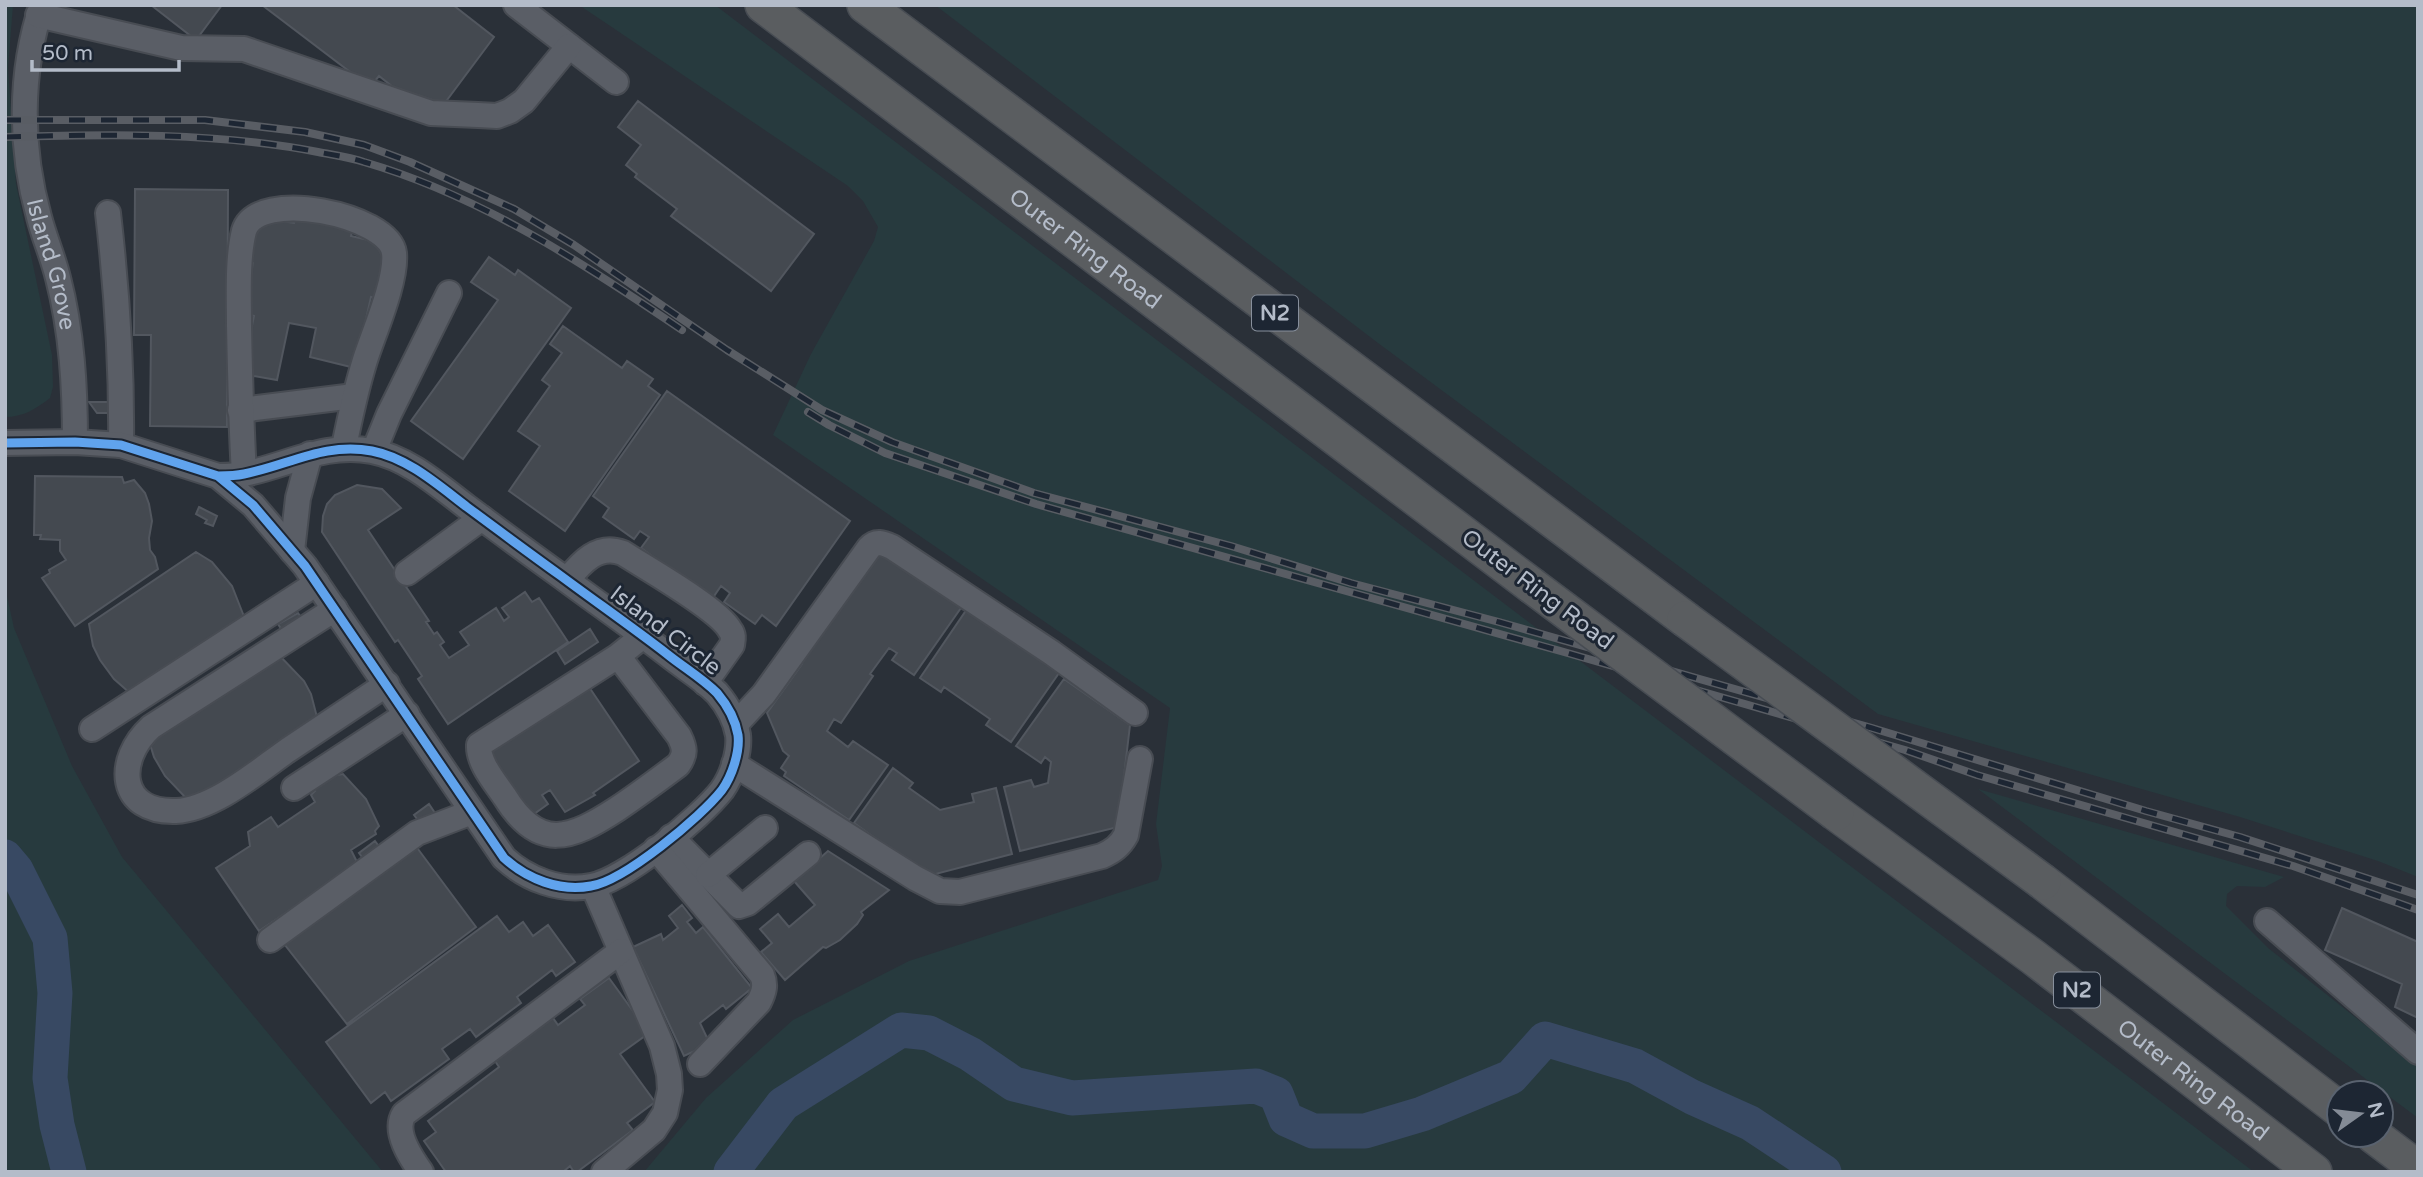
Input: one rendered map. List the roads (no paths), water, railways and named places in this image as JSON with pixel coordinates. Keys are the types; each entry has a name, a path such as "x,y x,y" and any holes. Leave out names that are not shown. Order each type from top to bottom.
{"highway":[{"name":"Outer Ring Road","path":"763,5 1531,585 2034,957 2314,1172"},
{"name":"N2","path":"865,5 1685,619 2043,882 2325,1098"},
{"path":"2392,1149 2418,1169"}],"street":[{"path":"516,5 615,82"},
{"path":"40,10 181,48 244,49 261,53 431,113 496,116 509,111 524,101 569,46"},
{"name":"Island Grove","path":"40,10 25,87 29,175 39,218 58,276 71,344 75,442"},
{"path":"244,474 240,410 239,286 244,232 248,220 268,210 284,208 321,211 361,222 383,235 390,242 394,253 389,288 354,396 344,447"},
{"path":"108,213 117,290 122,396 121,445"},
{"path":"374,451 389,414 449,293"},
{"path":"240,410 354,396"},
{"name":"Island Circle","path":"5,443 75,442 121,445 218,476 253,505 317,583 472,812 505,858 516,868 547,883 572,888 593,886 611,880 664,843 722,790 738,748 736,724 728,706 705,683 432,480 398,459 374,451 344,447 310,454 244,474 218,476"},
{"path":"292,551 298,498 310,454"},
{"path":"407,573 482,517"},
{"path":"736,724 764,694 869,548 873,543 880,542 892,547 960,592 1135,713"},
{"path":"567,580 591,556 614,549 717,614 730,629 732,645 705,683"},
{"path":"92,730 317,583"},
{"path":"335,608 151,727 141,736 131,752 127,776 130,787 139,800 149,807 175,811 200,806 229,790 387,684"},
{"path":"618,656 680,736 685,752 683,758 678,765 647,788 594,824 574,834 561,836 541,832 528,825 514,812 480,757 479,745 618,656 643,636"},
{"path":"294,789 407,714"},
{"path":"734,764 915,877 940,891 949,892 975,889 1102,856 1114,850 1122,844 1126,835 1140,759"},
{"path":"270,940 417,833 472,812"},
{"path":"708,876 765,828"},
{"path":"664,843 708,876 741,906 808,855"},
{"path":"664,843 764,981 764,994 759,1002 699,1064"},
{"path":"593,886 662,1046 670,1090 665,1113 654,1130 604,1172"},
{"path":"2267,921 2418,1052"},
{"path":"419,1170 402,1135 400,1123 404,1114 621,951"}],"waterway":[{"path":"5,857 16,870 50,938 55,993 50,1078 57,1125 69,1172"},
{"path":"731,1172 783,1104 901,1030 929,1033 970,1054 1014,1084 1072,1098 1256,1086 1276,1094 1286,1119 1313,1131 1365,1131 1422,1114 1511,1077 1545,1039 1635,1066 1692,1097 1750,1123 1824,1172"}],"railway":[{"path":"5,120 205,120 305,132 364,145 410,162 514,209 574,245 727,350 822,410 892,442 1034,493 1231,546 1351,583 1499,622 1872,728 2240,837 2418,895"},
{"path":"5,137 123,135 201,138 279,145 358,160 407,176 490,212 569,256 682,330"},
{"path":"808,412 885,453 1036,504 1905,750 1977,775 2293,866 2418,910"}]}
